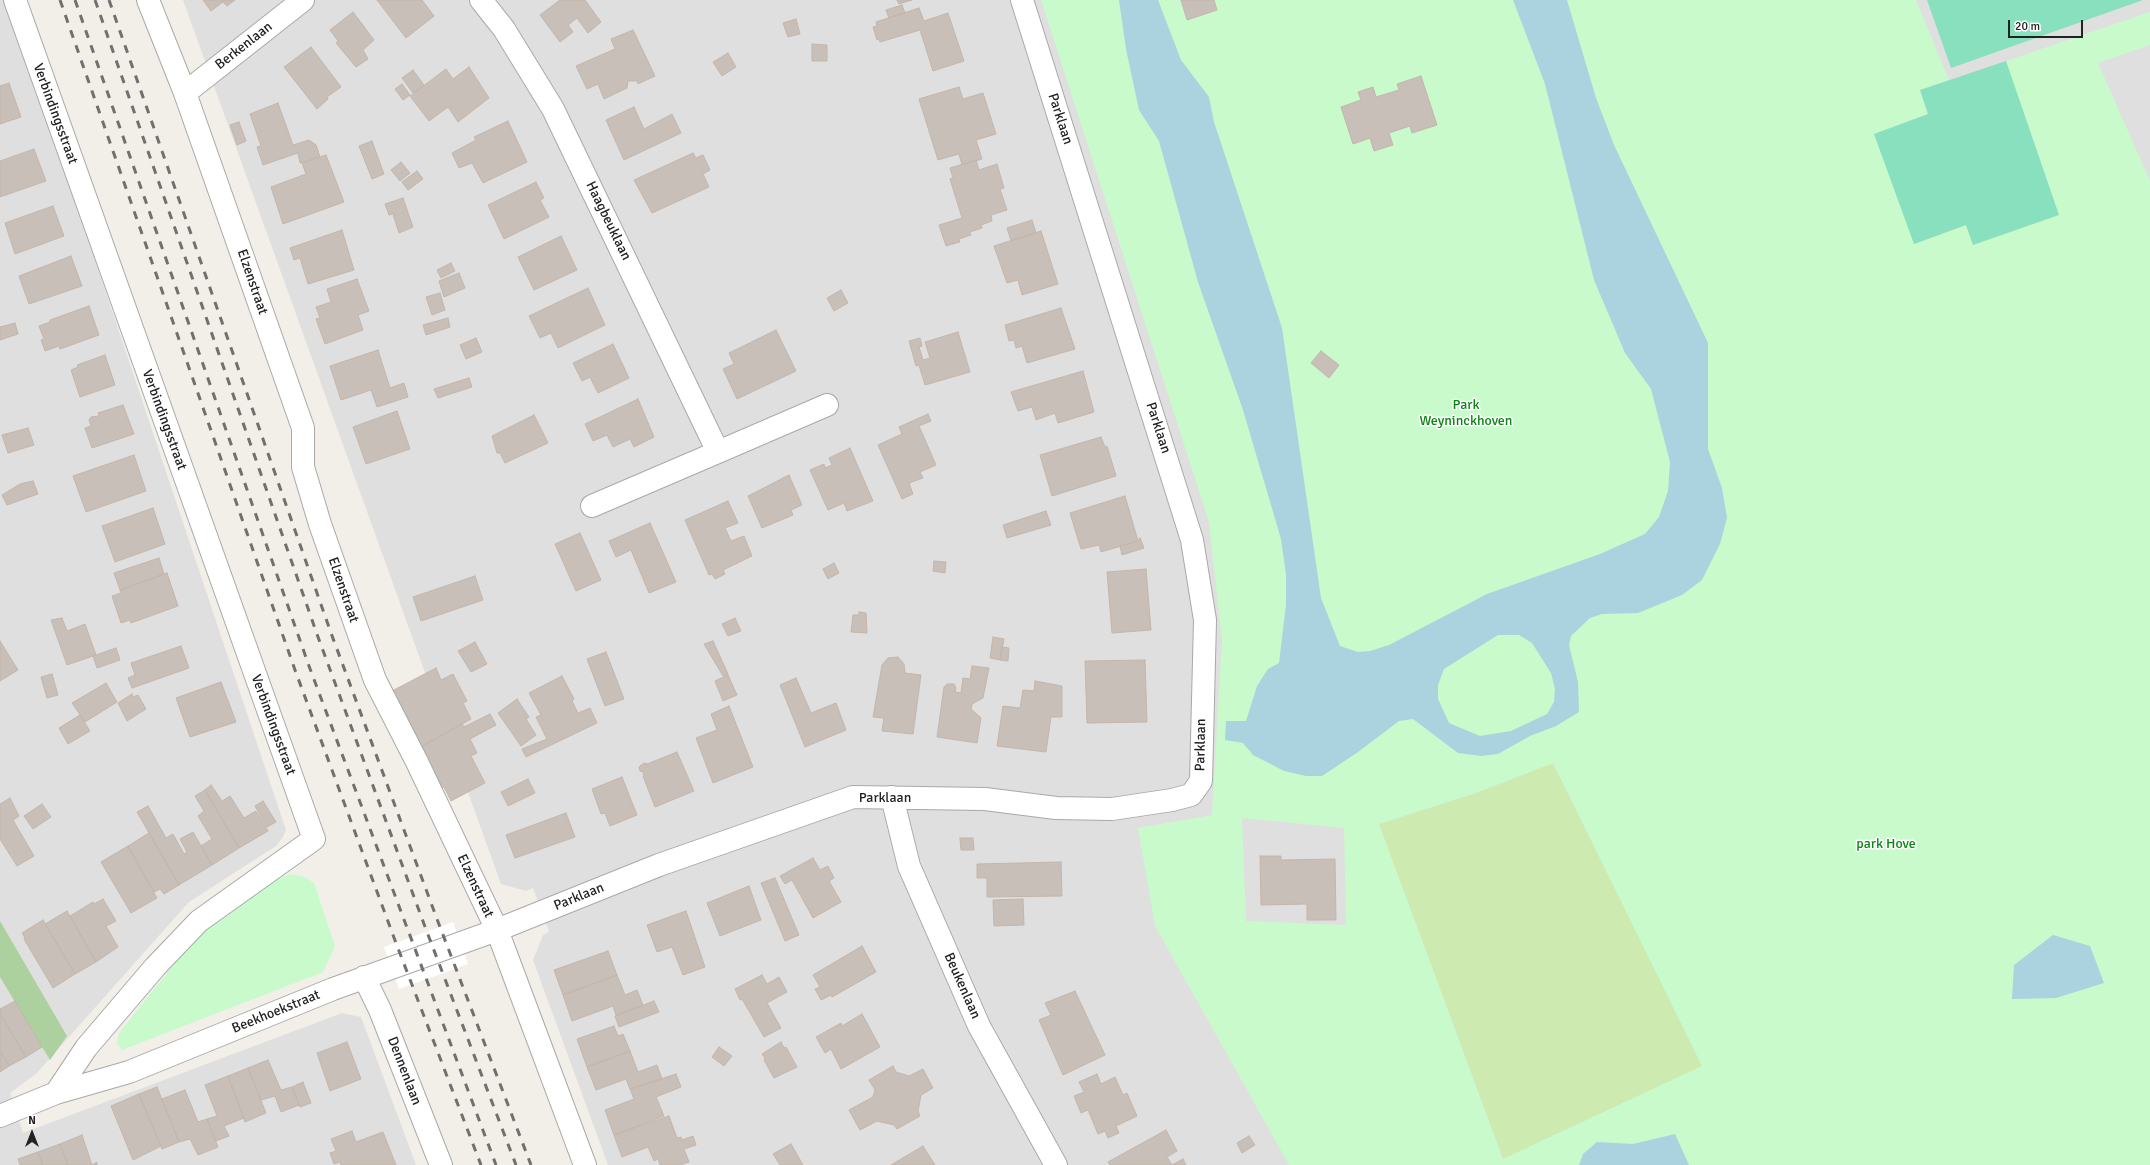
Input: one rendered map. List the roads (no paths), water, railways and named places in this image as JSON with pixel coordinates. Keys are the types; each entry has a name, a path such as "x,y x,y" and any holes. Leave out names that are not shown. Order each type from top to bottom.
{"street":[{"name":"Verbindingsstraat","path":"15,0 314,839 199,921 155,967 86,1048 56,1093"},
{"name":"Elzenstraat","path":"148,0 185,93 303,428 303,467 320,524 375,680 417,762 497,930 585,1165"},
{"name":"Berkenlaan","path":"185,93 303,0"},
{"name":"Haagbeuklaan","path":"481,0 504,29 554,109 718,452"},
{"name":"Parklaan","path":"497,930 659,865 853,797 985,799 1056,808 1112,808 1172,800 1191,795 1200,781 1206,620 1192,540 1022,0"},
{"path":"592,506 827,405"},
{"name":"Beukenlaan","path":"892,797 909,866 976,1018 1056,1165"},
{"name":"Beekhoekstraat","path":"0,1116 56,1093 129,1072 364,977 497,930"},
{"name":"Dennenlaan","path":"364,977 380,1010 441,1165"}],"water":[{"path":"1119,0 1158,0 1181,60 1209,97 1214,122 1282,328 1321,598 1340,646 1358,652 1370,651 1389,645 1487,594 1600,554 1645,534 1659,517 1668,491 1670,462 1651,389 1625,353 1594,280 1545,84 1513,0 1567,0 1596,98 1614,145 1708,343 1708,449 1722,488 1727,518 1720,544 1702,580 1682,595 1638,613 1602,614 1590,618 1571,636 1569,645 1578,682 1579,712 1556,726 1530,736 1498,754 1481,756 1458,753 1413,719 1399,721 1358,752 1322,776 1306,776 1284,771 1253,755 1243,743 1225,740 1226,721 1246,721 1257,686 1268,669 1279,663 1286,605 1286,575 1281,539 1243,410 1198,282 1159,141 1139,110 1126,49","holes":["1498,635 1519,635 1532,643 1551,673 1555,689 1554,702 1547,714 1511,731 1480,736 1449,723 1438,699 1438,685 1444,669"]},
{"path":"2053,935 2090,946 2104,983 2056,998 2012,999 2014,965"},
{"path":"1675,1134 1689,1165 1579,1165 1583,1154 1597,1142 1633,1144"}],"railway":[{"path":"60,0 295,670 396,943 481,1165"},
{"path":"75,0 309,666 496,1165"},
{"path":"95,0 318,637 427,932 516,1165"},
{"path":"109,0 331,633 440,927 531,1165"}],"park label":[{"name":"Park Weyninckhoven","path":"1466,414"},
{"name":"park Hove","path":"1886,844"}]}
